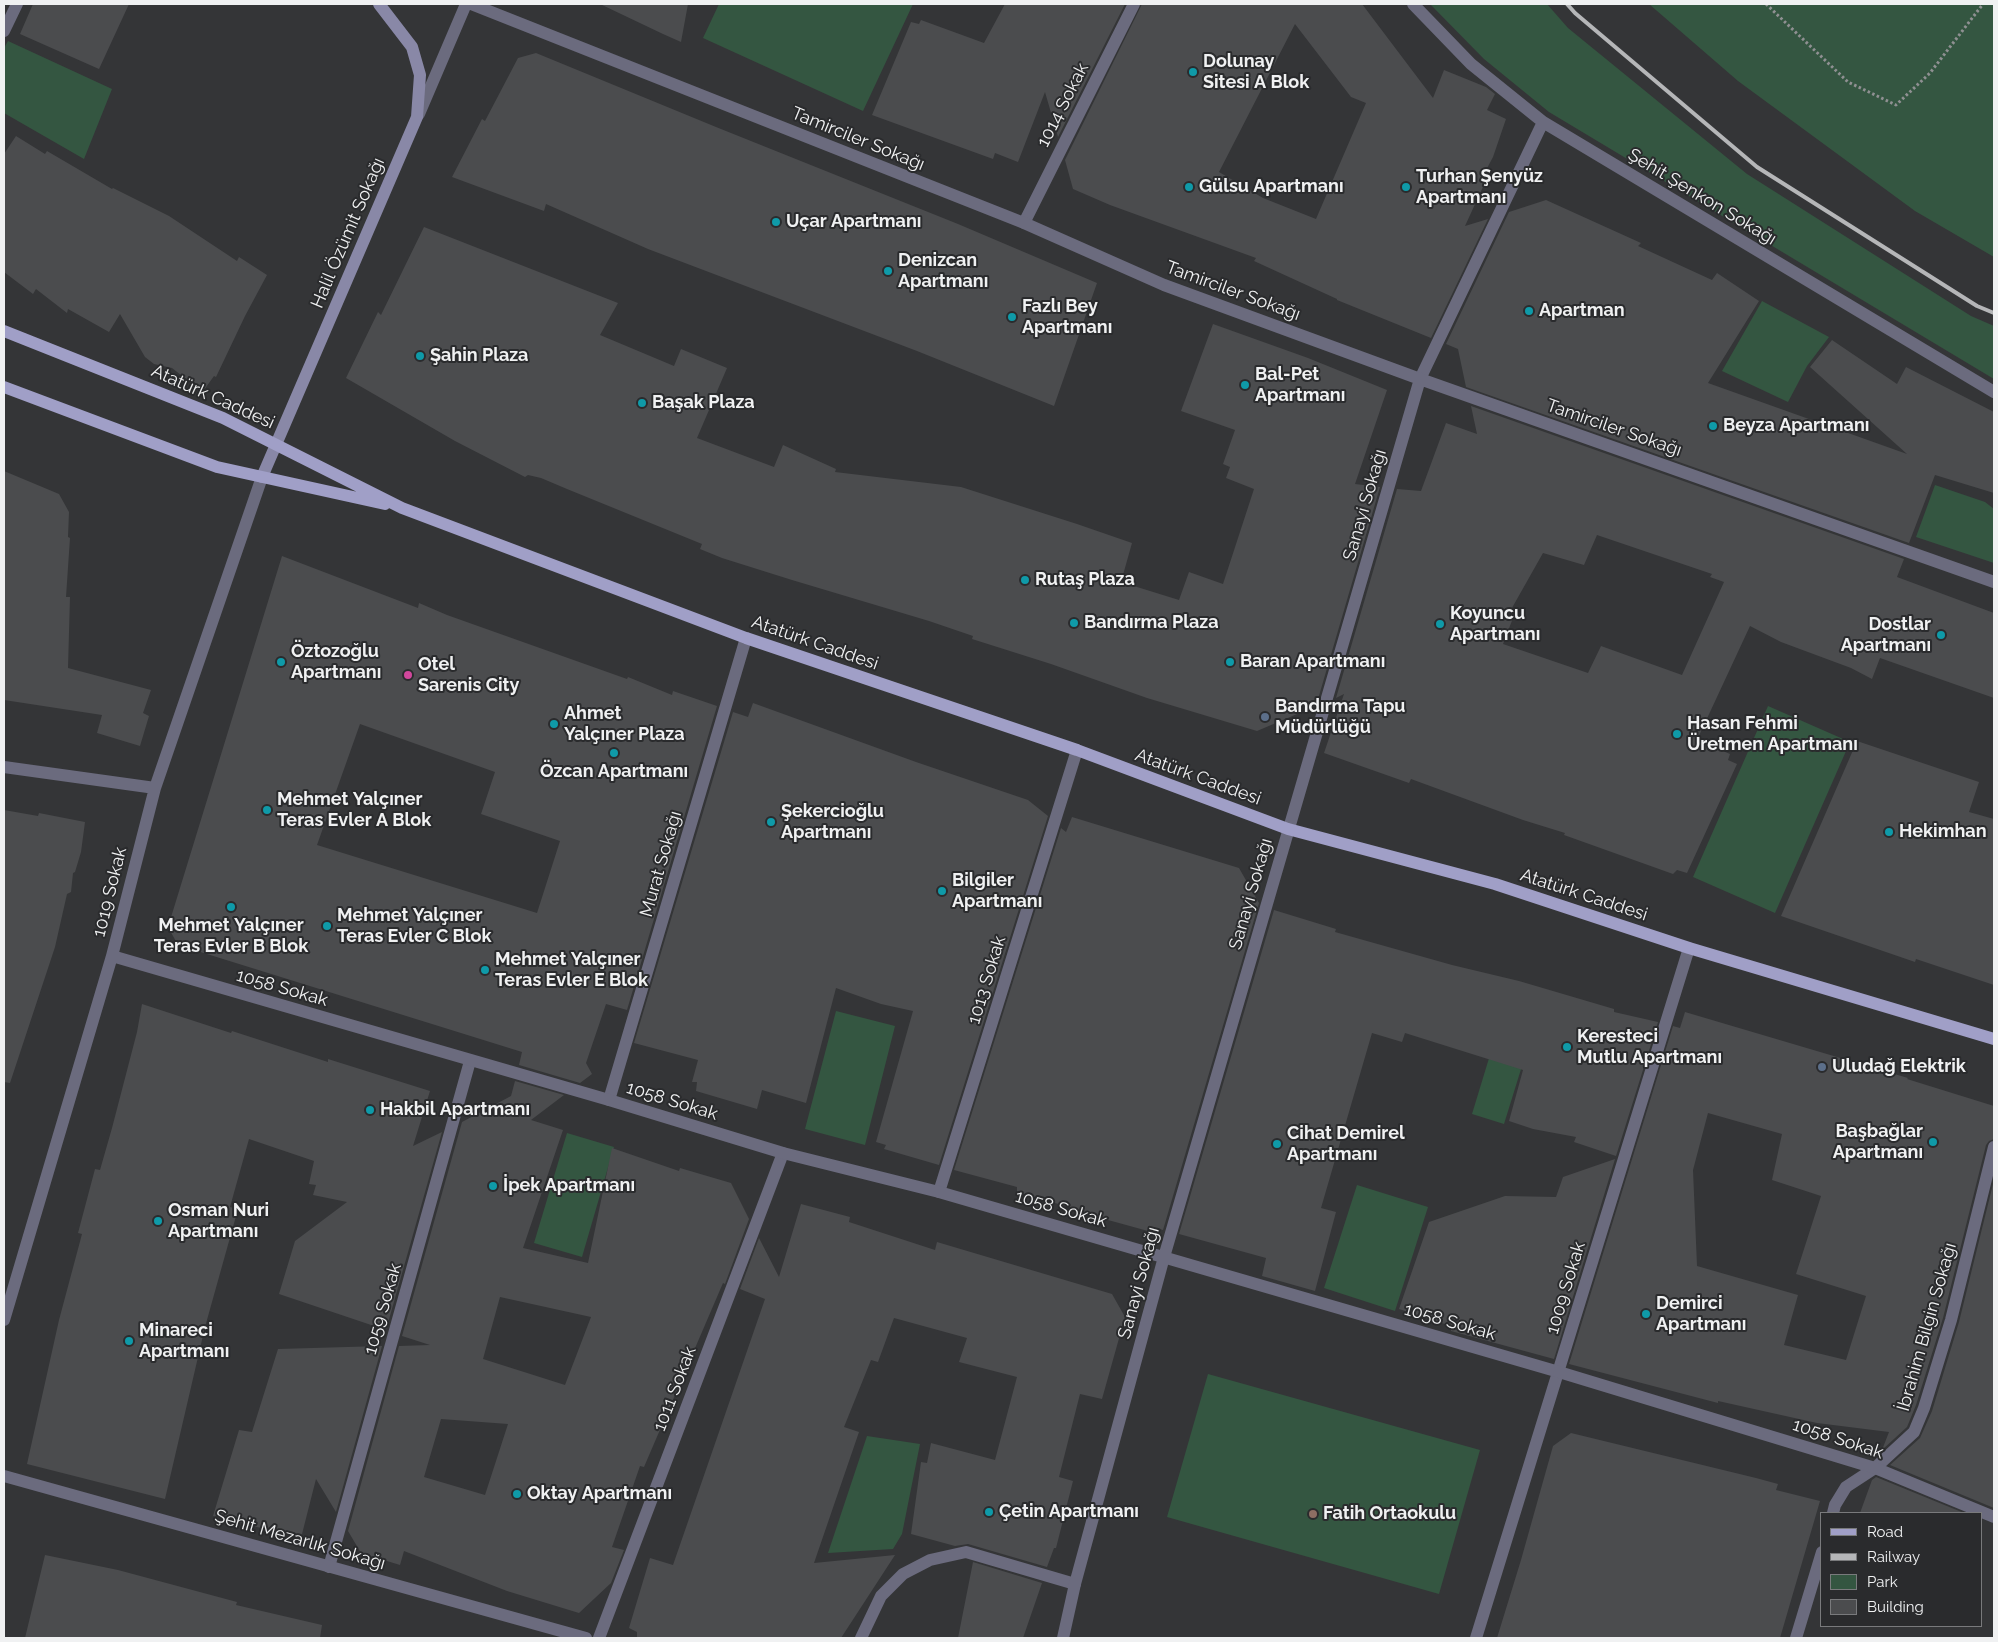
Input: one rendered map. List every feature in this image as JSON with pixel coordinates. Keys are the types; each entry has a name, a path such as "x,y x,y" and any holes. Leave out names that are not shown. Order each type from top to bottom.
{"main road":[{"path":"378,4 412,46 420,75 417,117"},
{"name":"Halil Özümit Sokağı","path":"262,477 417,117"},
{"name":"Atatürk Caddesi","path":"8,333 223,418 402,508 746,638 1077,750 1288,829 1495,884 1689,948 1994,1039"},
{"name":"Atatürk Caddesi","path":"4,387 217,468 402,508"}],"street":[{"path":"4,31 18,4"},
{"name":"Halil Özümit Sokağı","path":"417,117 466,4"},
{"name":"Tamirciler Sokağı","path":"471,4 1024,223 1164,285 1994,582"},
{"name":"1014 Sokak","path":"1024,223 1134,4"},
{"name":"Şehit Şenkon Sokağı","path":"1413,4 1471,64 1544,122 1994,392"},
{"name":"Sanayi Sokağı","path":"1064,1638 1075,1584 1164,1257 1420,378 1544,122"},
{"path":"4,325 8,333"},
{"name":"1019 Sokak","path":"4,1320 112,956 155,788 262,477"},
{"name":"Murat Sokağı","path":"609,1100 746,638"},
{"name":"1013 Sokak","path":"939,1192 1077,750"},
{"path":"4,767 155,788"},
{"name":"1009 Sokak","path":"1476,1638 1689,948"},
{"name":"1058 Sokak","path":"112,956 609,1100 783,1153 939,1192 1559,1372 1875,1468 1982,1512"},
{"name":"1059 Sokak","path":"329,1567 470,1061"},
{"name":"İbrahim Bilgin Sokağı","path":"1832,1512 1846,1487 1875,1468 1914,1432 1924,1408 1951,1320 1994,1147"},
{"name":"1011 Sokak","path":"598,1638 783,1153"},
{"name":"Şehit Mezarlık Sokağı","path":"4,1476 586,1638"},
{"path":"861,1638 881,1596 903,1574 930,1560 966,1552 1075,1584"},
{"path":"1796,1638 1820,1559"}],"path":[{"path":"1766,4 1848,82 1896,105 1930,72 1983,4"}],"green space":[{"path":"719,4 913,4 863,111 703,38"},
{"path":"1430,4 1547,4 1568,28 1747,174 1971,316 1994,326 1994,379 1549,112 1484,59"},
{"path":"1649,4 1994,4 1994,257 1915,211 1738,81"},
{"path":"8,41 112,89 84,159 4,113 4,48"},
{"path":"1762,301 1829,337 1807,366 1788,402 1722,371"},
{"path":"1935,485 1985,502 1994,509 1994,563 1916,537"},
{"path":"1768,706 1850,742 1775,913 1693,877"},
{"path":"1511,986 1544,995 1504,1124 1472,1114"},
{"path":"836,1011 895,1026 865,1145 805,1129"},
{"path":"567,1133 614,1147 582,1257 534,1243"},
{"path":"1357,1185 1428,1207 1395,1311 1324,1288"},
{"path":"1208,1374 1480,1450 1439,1594 1167,1517"},
{"path":"867,1436 920,1444 902,1534 893,1549 828,1553"}],"building":[{"path":"33,4 129,4 99,69 20,34"},
{"path":"600,4 688,4 681,42 663,34"},
{"path":"1005,4 1125,4 1058,137 1045,92 1018,162 995,153 993,159 872,115 911,22 919,24 921,20 984,43"},
{"path":"1142,4 1362,4 1433,98 1444,70 1486,87 1495,94 1487,110 1506,119 1493,157 1484,174 1488,176 1465,226 1488,219 1431,338 1337,300 1254,261 1256,258 1110,205 1073,189 1065,160","holes":["1295,24 1351,97 1366,103 1316,219 1263,198 1219,172"]},
{"path":"536,53 958,224 1097,283 1054,406 917,351 648,249 546,204 544,211 452,177 482,119 485,121 518,58"},
{"path":"16,136 45,154 47,151 112,189 169,216 237,261 239,257 267,275 216,377 214,376 204,390 191,383 172,368 154,364 145,357 120,314 109,332 68,309 67,313 36,289 33,294 4,272 4,154"},
{"path":"1546,200 1641,243 1638,246 1712,280 1717,273 1759,301 1708,383 1907,454 1810,367 1832,340 1897,384 1906,367 1994,412 1994,493 1935,475 1909,543 1466,387 1458,349 1446,344 1509,212"},
{"path":"424,227 618,303 600,335 674,366 681,349 727,368 697,438 774,467 783,445 836,469 835,472 961,487 1077,524 1132,543 1121,582 1179,600 1189,572 1223,584 1254,489 1226,478 1230,467 1223,464 1235,430 1181,411 1213,324 1308,358 1387,390 1355,484 1380,487 1316,706 1257,731 1147,698 1051,664 972,639 973,636 929,621 722,558 700,549 702,544 541,478 528,475 525,477 455,441 346,378 378,312 381,315"},
{"path":"1471,406 1904,559 1897,577 1994,613 1994,698 1880,658 1872,679 1851,668 1781,642 1750,626 1697,740 1730,754 1728,760 1737,764 1687,873 1677,870 1673,874 1564,835 1565,833 1523,820 1411,779 1409,783 1324,753 1344,694 1336,698 1397,489 1421,491 1446,423 1477,434","holes":["1597,535 1712,574 1710,577 1724,582 1682,675 1601,646 1588,673 1503,644 1513,618 1508,615 1543,553 1584,565"]},
{"path":"4,471 59,494 69,512 68,537 70,538 66,597 70,597 68,668 151,690 143,713 149,716 140,746 97,733 102,715 4,700"},
{"path":"282,556 418,608 419,603 447,615 627,679 628,677 672,695 673,691 717,706 627,1010 606,1004 586,1063 592,1074 580,1083 519,1065 522,1052 178,945 168,927","holes":["360,724 495,772 481,814 560,841 537,913 317,845"]},
{"path":"753,703 1028,800 1048,816 939,1165 884,1149 886,1145 876,1142 913,1011 881,1004 836,988 806,1103 762,1090 757,1109 696,1091 697,1082 692,1082 698,1060 634,1043 733,712 748,717"},
{"name":"Hekimhan","path":"1857,741 1979,782 1969,812 1994,819 1994,985 1916,959 1915,962 1781,916"},
{"path":"4,810 38,816 39,813 85,822 81,852 75,872 73,873 71,892 67,894 55,947 10,1083 4,1082"},
{"path":"1072,817 1239,868 1259,903 1163,1230 1149,1226 1148,1231 1079,1212 1079,1210 1017,1192 1017,1187 954,1170 1061,828 1066,832"},
{"path":"1274,910 1336,929 1335,932 1452,965 1519,981 1614,1009 1614,1012 1658,1022 1616,1156 1574,1142 1576,1137 1533,1129 1509,1121 1523,1070 1405,1033 1402,1042 1372,1033 1321,1208 1336,1212 1315,1291 1262,1276 1266,1258 1179,1234"},
{"path":"142,1004 231,1033 232,1031 328,1062 328,1059 430,1091 413,1146 442,1132 386,1330 279,1294 295,1241 347,1202 313,1195 316,1185 309,1184 314,1161 249,1139 230,1207 238,1209 205,1327 165,1499 27,1464 59,1320 82,1234 78,1233 95,1169 100,1170 112,1128 137,1032"},
{"path":"1685,1012 1908,1078 1994,1106 1994,1139 1986,1145 1943,1318 1916,1405 1907,1427 1882,1450 1889,1432 1817,1423 1718,1401 1718,1403 1569,1364 1673,1026 1680,1028","holes":["1708,1113 1782,1134 1772,1180 1821,1196 1796,1274 1866,1296 1846,1360 1784,1345 1798,1295 1697,1266 1693,1170"]},
{"path":"515,1081 564,1095 531,1120 563,1130 523,1248 588,1263 612,1148 679,1171 680,1168 731,1183 749,1219 725,1284 723,1283 644,1467 640,1466 612,1547 624,1550 611,1583 579,1613 507,1591 404,1551 400,1565 361,1553 348,1531 399,1346 430,1345 402,1336 462,1122 511,1096","holes":["500,1297 591,1317 565,1385 483,1359","441,1419 508,1424 485,1495 424,1477"]},
{"path":"1615,1159 1554,1359 1451,1331 1451,1326 1399,1309 1429,1222 1505,1196 1556,1197 1563,1177"},
{"path":"1994,1180 1994,1508 1890,1465 1920,1438 1932,1411 1959,1322"},
{"path":"801,1204 850,1217 849,1222 935,1250 937,1242 1112,1294 1125,1317 1102,1399 1080,1394 1059,1477 1073,1481 1056,1548 1054,1548 1047,1567 968,1544 955,1546 911,1534 921,1462 927,1463 931,1443 995,1460 1017,1377 959,1362 967,1338 894,1318 878,1362 871,1360 844,1427 859,1432 814,1563 895,1555 841,1638 637,1638 637,1632 629,1628 650,1558 673,1565 765,1299 740,1289 759,1238 779,1277"},
{"path":"382,1346 336,1512 316,1479 301,1538 213,1516 239,1430 252,1432 278,1349"},
{"path":"1571,1433 1778,1484 1776,1490 1820,1501 1780,1638 1497,1638 1553,1446"},
{"path":"1876,1477 1962,1512 1860,1512 1872,1480"},
{"path":"45,1555 118,1570 237,1602 236,1605 322,1625 320,1638 25,1638"},
{"path":"973,1562 1042,1583 1023,1638 958,1638"}],"railway":[{"path":"1567,4 1575,13 1757,167 1977,306 1994,313"}],"place":[{"name":"Dolunay Sitesi A Blok","path":"1193,72"},
{"name":"Gülsu Apartmanı","path":"1189,187"},
{"name":"Turhan Şenyüz Apartmanı","path":"1406,187"},
{"name":"Uçar Apartmanı","path":"776,222"},
{"name":"Denizcan Apartmanı","path":"888,271"},
{"name":"Apartman","path":"1529,311"},
{"name":"Fazlı Bey Apartmanı","path":"1012,317"},
{"name":"Şahin Plaza","path":"420,356"},
{"name":"Bal-Pet Apartmanı","path":"1245,385"},
{"name":"Başak Plaza","path":"642,403"},
{"name":"Beyza Apartmanı","path":"1713,426"},
{"name":"Rutaş Plaza","path":"1025,580"},
{"name":"Bandırma Plaza","path":"1074,623"},
{"name":"Koyuncu Apartmanı","path":"1440,624"},
{"name":"Dostlar Apartmanı","path":"1941,635"},
{"name":"Öztozoğlu Apartmanı","path":"281,662"},
{"name":"Baran Apartmanı","path":"1230,662"},
{"name":"Otel Sarenis City","path":"408,675"},
{"name":"Bandırma Tapu Müdürlüğü","path":"1265,717"},
{"name":"Ahmet Yalçıner Plaza","path":"554,724"},
{"name":"Hasan Fehmi Üretmen Apartmanı","path":"1677,734"},
{"name":"Özcan Apartmanı","path":"614,753"},
{"name":"Mehmet Yalçıner Teras Evler A Blok","path":"267,810"},
{"name":"Şekercioğlu Apartmanı","path":"771,822"},
{"name":"Hekimhan","path":"1889,832"},
{"name":"Bilgiler Apartmanı","path":"942,891"},
{"name":"Mehmet Yalçıner Teras Evler B Blok","path":"231,907"},
{"name":"Mehmet Yalçıner Teras Evler C Blok","path":"327,926"},
{"name":"Mehmet Yalçıner Teras Evler E Blok","path":"485,970"},
{"name":"Keresteci Mutlu Apartmanı","path":"1567,1047"},
{"name":"Uludağ Elektrik","path":"1822,1067"},
{"name":"Hakbil Apartmanı","path":"370,1110"},
{"name":"Başbağlar Apartmanı","path":"1933,1142"},
{"name":"Cihat Demirel Apartmanı","path":"1277,1144"},
{"name":"İpek Apartmanı","path":"493,1186"},
{"name":"Osman Nuri Apartmanı","path":"158,1221"},
{"name":"Demirci Apartmanı","path":"1646,1314"},
{"name":"Minareci Apartmanı","path":"129,1341"},
{"name":"Oktay Apartmanı","path":"517,1494"},
{"name":"Çetin Apartmanı","path":"989,1512"},
{"name":"Fatih Ortaokulu","path":"1313,1514"}]}
